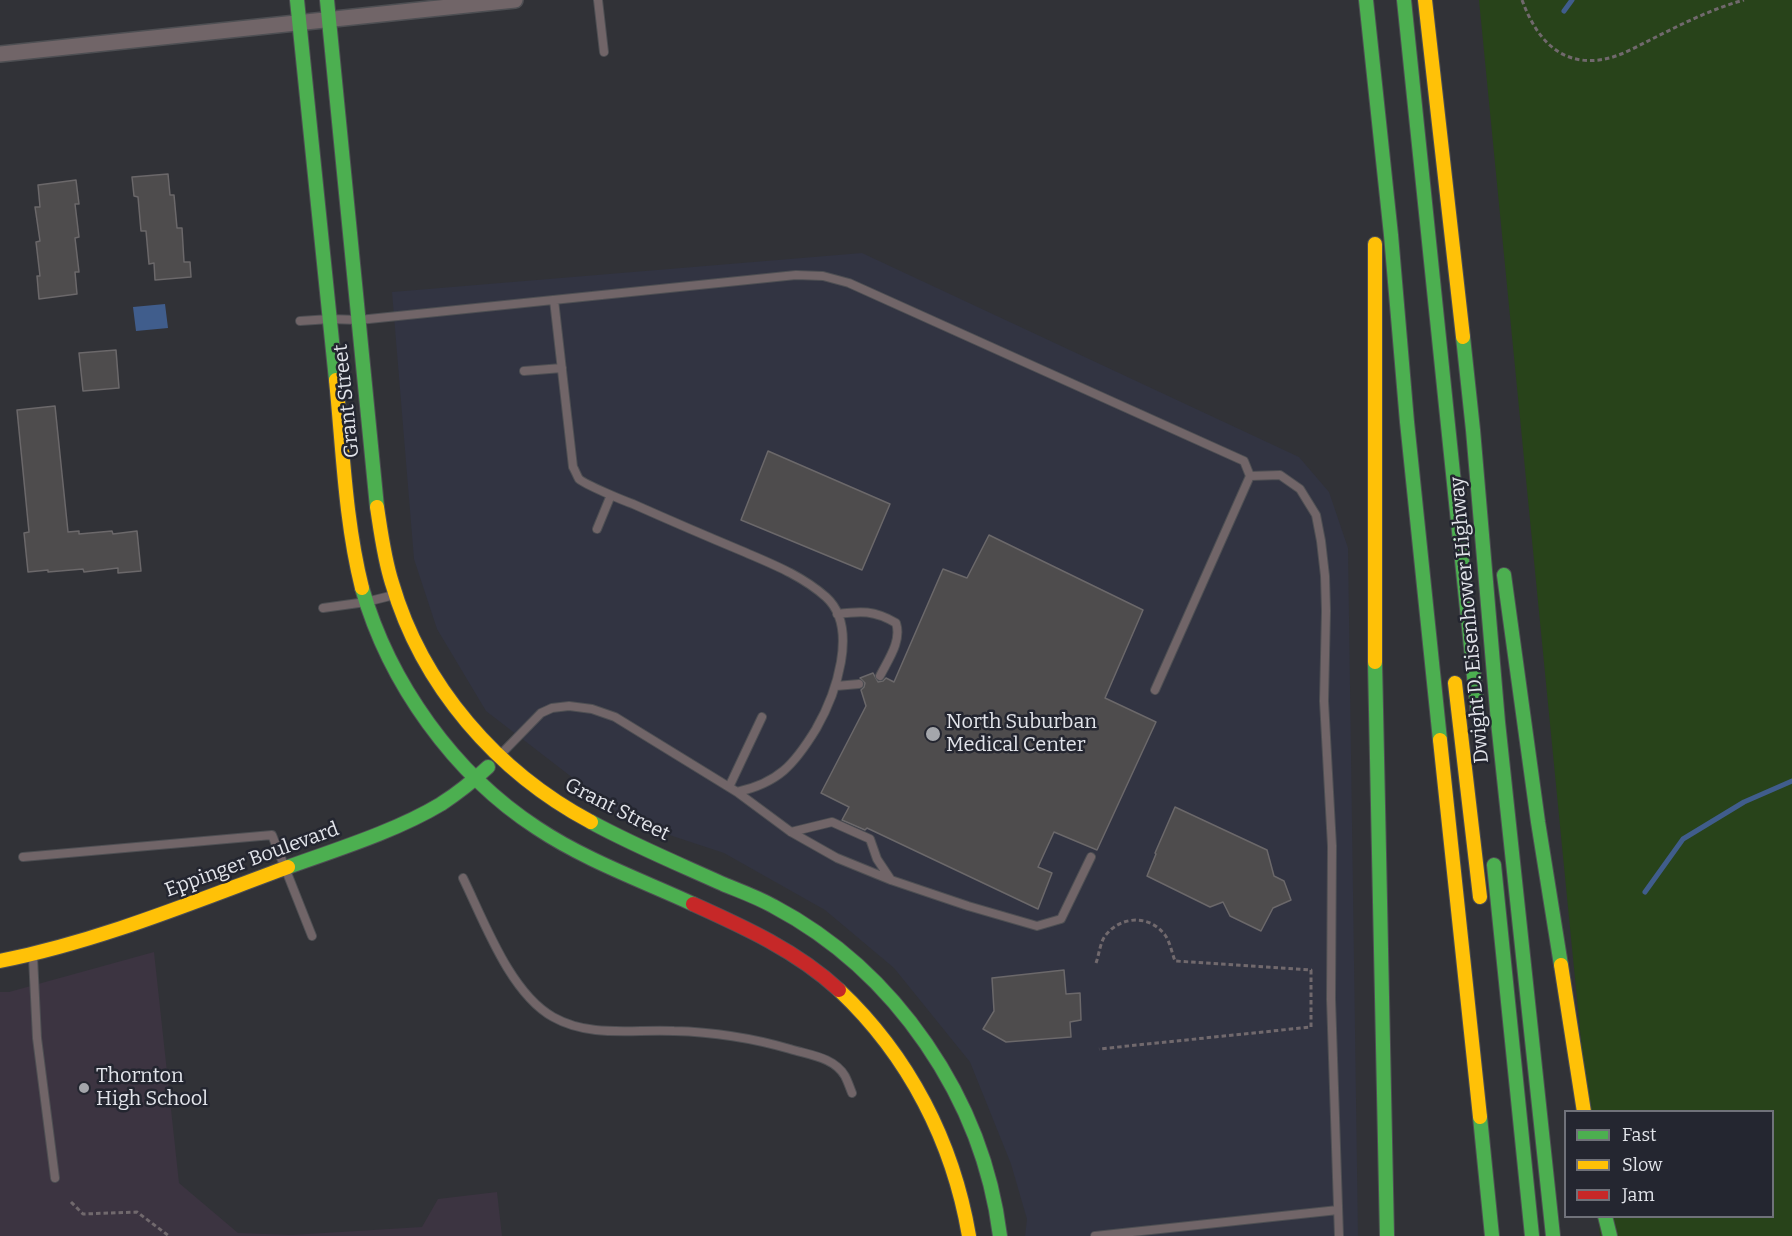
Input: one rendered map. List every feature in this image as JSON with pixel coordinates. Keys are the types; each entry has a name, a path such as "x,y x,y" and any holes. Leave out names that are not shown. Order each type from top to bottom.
{"main road":[{"name":"Grant Street","path":"297,0 350,535 366,602 394,668 409,696 440,737 477,778 535,826 584,854 712,912 793,955 828,980 849,999 892,1051 927,1106 954,1169 969,1236"},
{"name":"Grant Street","path":"327,0 378,515 387,568 395,595 412,636 437,683 463,717 500,755 527,780 549,796 601,828 746,893 787,914 822,936 856,962 914,1025 944,1071 962,1106 984,1162 1000,1236"},
{"name":"Dwight D. Eisenhower Highway","path":"1366,0 1392,246 1407,422 1492,1236"},
{"path":"1404,0 1479,727"},
{"name":"Dwight D. Eisenhower Highway","path":"1425,0 1473,430 1498,722 1552,1236"},
{"path":"1371,47 1374,199"},
{"path":"1375,233 1374,615 1387,1236"},
{"path":"1407,422 1431,519"},
{"path":"1473,430 1491,478"},
{"path":"1502,561 1537,811 1584,1110"},
{"path":"1453,671 1481,913"},
{"name":"Eppinger Boulevard","path":"0,961 33,956 99,937 394,827 447,801 477,778 500,755"},
{"path":"1493,855 1532,1236"},
{"path":"1606,1218 1610,1236"}],"street":[{"path":"0,54 515,0"}],"lane":[{"path":"598,0 604,52"},
{"path":"300,321 359,320 796,275 823,276 849,283 1244,461 1250,476 1155,690"},
{"path":"554,300 573,466 579,479 798,576 828,599 837,614 841,627 843,654 836,686 818,724 801,754 776,777 756,788 737,792"},
{"path":"524,371 562,368"},
{"path":"1250,476 1280,475 1300,489 1316,515 1321,541 1326,611 1324,701 1332,846 1331,999 1339,1236"},
{"path":"597,530 611,495"},
{"path":"323,608 395,595"},
{"path":"837,614 861,611 882,615 896,623 898,631 896,644 880,676"},
{"path":"836,686 859,684"},
{"path":"500,755 541,713 552,708 569,706 592,709 615,717 737,792 791,832 837,858 891,880 1037,927 1061,919 1091,856"},
{"path":"729,787 762,717"},
{"path":"791,832 832,822 870,839 877,859 891,880"},
{"path":"23,857 272,835 312,936"},
{"path":"463,878 495,945 522,990 536,1005 553,1017 582,1029 674,1031 741,1036 829,1060 845,1075 852,1093"},
{"path":"33,956 38,1038 55,1178"},
{"path":"1095,1236 1338,1210"}],"path":[{"path":"1522,0 1536,29 1553,49 1566,56 1598,61 1612,57 1728,4 1744,0"},
{"path":"1096,963 1103,938 1117,924 1135,919 1152,924 1165,935 1175,961 1311,970 1311,1028 1100,1049"},
{"path":"71,1202 83,1214 137,1212 169,1236"}],"shaded area":[{"name":"North Suburban Medical Center","path":"862,253 1299,457 1329,492 1348,548 1358,1236 1025,1236 1027,1219 1011,1164 970,1062 894,968 825,910 724,853 630,822 486,711 437,629 414,559 392,292"},
{"name":"Thornton High School","path":"154,952 179,1183 238,1233 292,1235 422,1227 438,1199 497,1192 502,1236 0,1236 0,992 9,992"}],"green space":[{"path":"1479,0 1792,0 1792,1236 1600,1236 1598,1218 1774,1218 1774,1110 1588,1110"}],"water":[{"path":"165,304 168,328 136,331 133,307"}],"building":[{"path":"168,174 170,195 174,195 177,228 182,228 184,262 190,262 191,277 155,280 154,263 149,264 146,231 141,231 138,197 134,196 132,177"},
{"path":"76,180 79,204 75,204 79,237 75,238 79,272 75,272 77,294 39,299 37,276 40,276 36,242 40,241 35,207 40,207 38,185"},
{"path":"116,350 119,388 83,391 79,353"},
{"path":"55,406 68,532 79,531 79,534 112,531 113,534 137,531 141,571 118,573 118,568 84,572 83,569 28,572 24,533 29,532 17,410"},
{"path":"768,451 890,504 862,570 741,520"},
{"path":"989,535 1143,610 1105,698 1156,722 1097,850 1054,832 1038,867 1052,873 1038,909 867,828 865,830 842,820 849,807 821,793 866,706 861,690 865,683 860,678 873,673 878,682 886,678 894,682 943,569 967,578"},
{"path":"1175,807 1267,850 1274,876 1284,881 1291,900 1273,908 1261,931 1230,916 1223,902 1210,907 1147,876"},
{"path":"1064,970 1066,994 1080,993 1081,1020 1070,1022 1071,1037 1006,1042 983,1029 994,1011 992,978"}],"waterway":[{"path":"1564,11 1572,0"},
{"path":"1645,892 1683,839 1744,802 1792,781"}],"traffic: fast":[{"path":"297,0 336,380"},
{"path":"327,0 377,507"},
{"path":"1366,0 1440,740"},
{"path":"1404,0 1478,715"},
{"path":"1463,337 1498,722 1553,1236"},
{"path":"1504,575 1538,822 1561,965"},
{"path":"362,588 389,658 407,691 428,723 478,781 507,806 555,839 594,860 693,904"},
{"path":"1375,662 1387,1236"},
{"path":"288,867 366,839 424,814 453,796 488,767"},
{"path":"591,822 773,906 817,933 858,966 894,1003 926,1044 953,1089 975,1136 990,1185 1000,1236"},
{"path":"1494,865 1532,1236"},
{"path":"1480,1117 1492,1236"},
{"path":"1606,1218 1610,1236"}],"traffic: slow":[{"path":"1425,0 1463,337"},
{"path":"1375,244 1375,662"},
{"path":"336,380 348,511 362,588"},
{"path":"377,507 387,564 405,621 443,691 467,722 524,778 557,802 591,822"},
{"path":"1455,683 1480,897"},
{"path":"1440,740 1480,1117"},
{"path":"0,961 110,932 288,867"},
{"path":"1561,965 1584,1110"},
{"path":"839,990 887,1043 924,1102 952,1167 969,1236"}],"traffic: jam":[{"path":"693,904 751,931 788,952 806,963 839,990"}],"place":[{"name":"North Suburban Medical Center","path":"933,734"},
{"name":"Thornton High School","path":"84,1088"}]}
